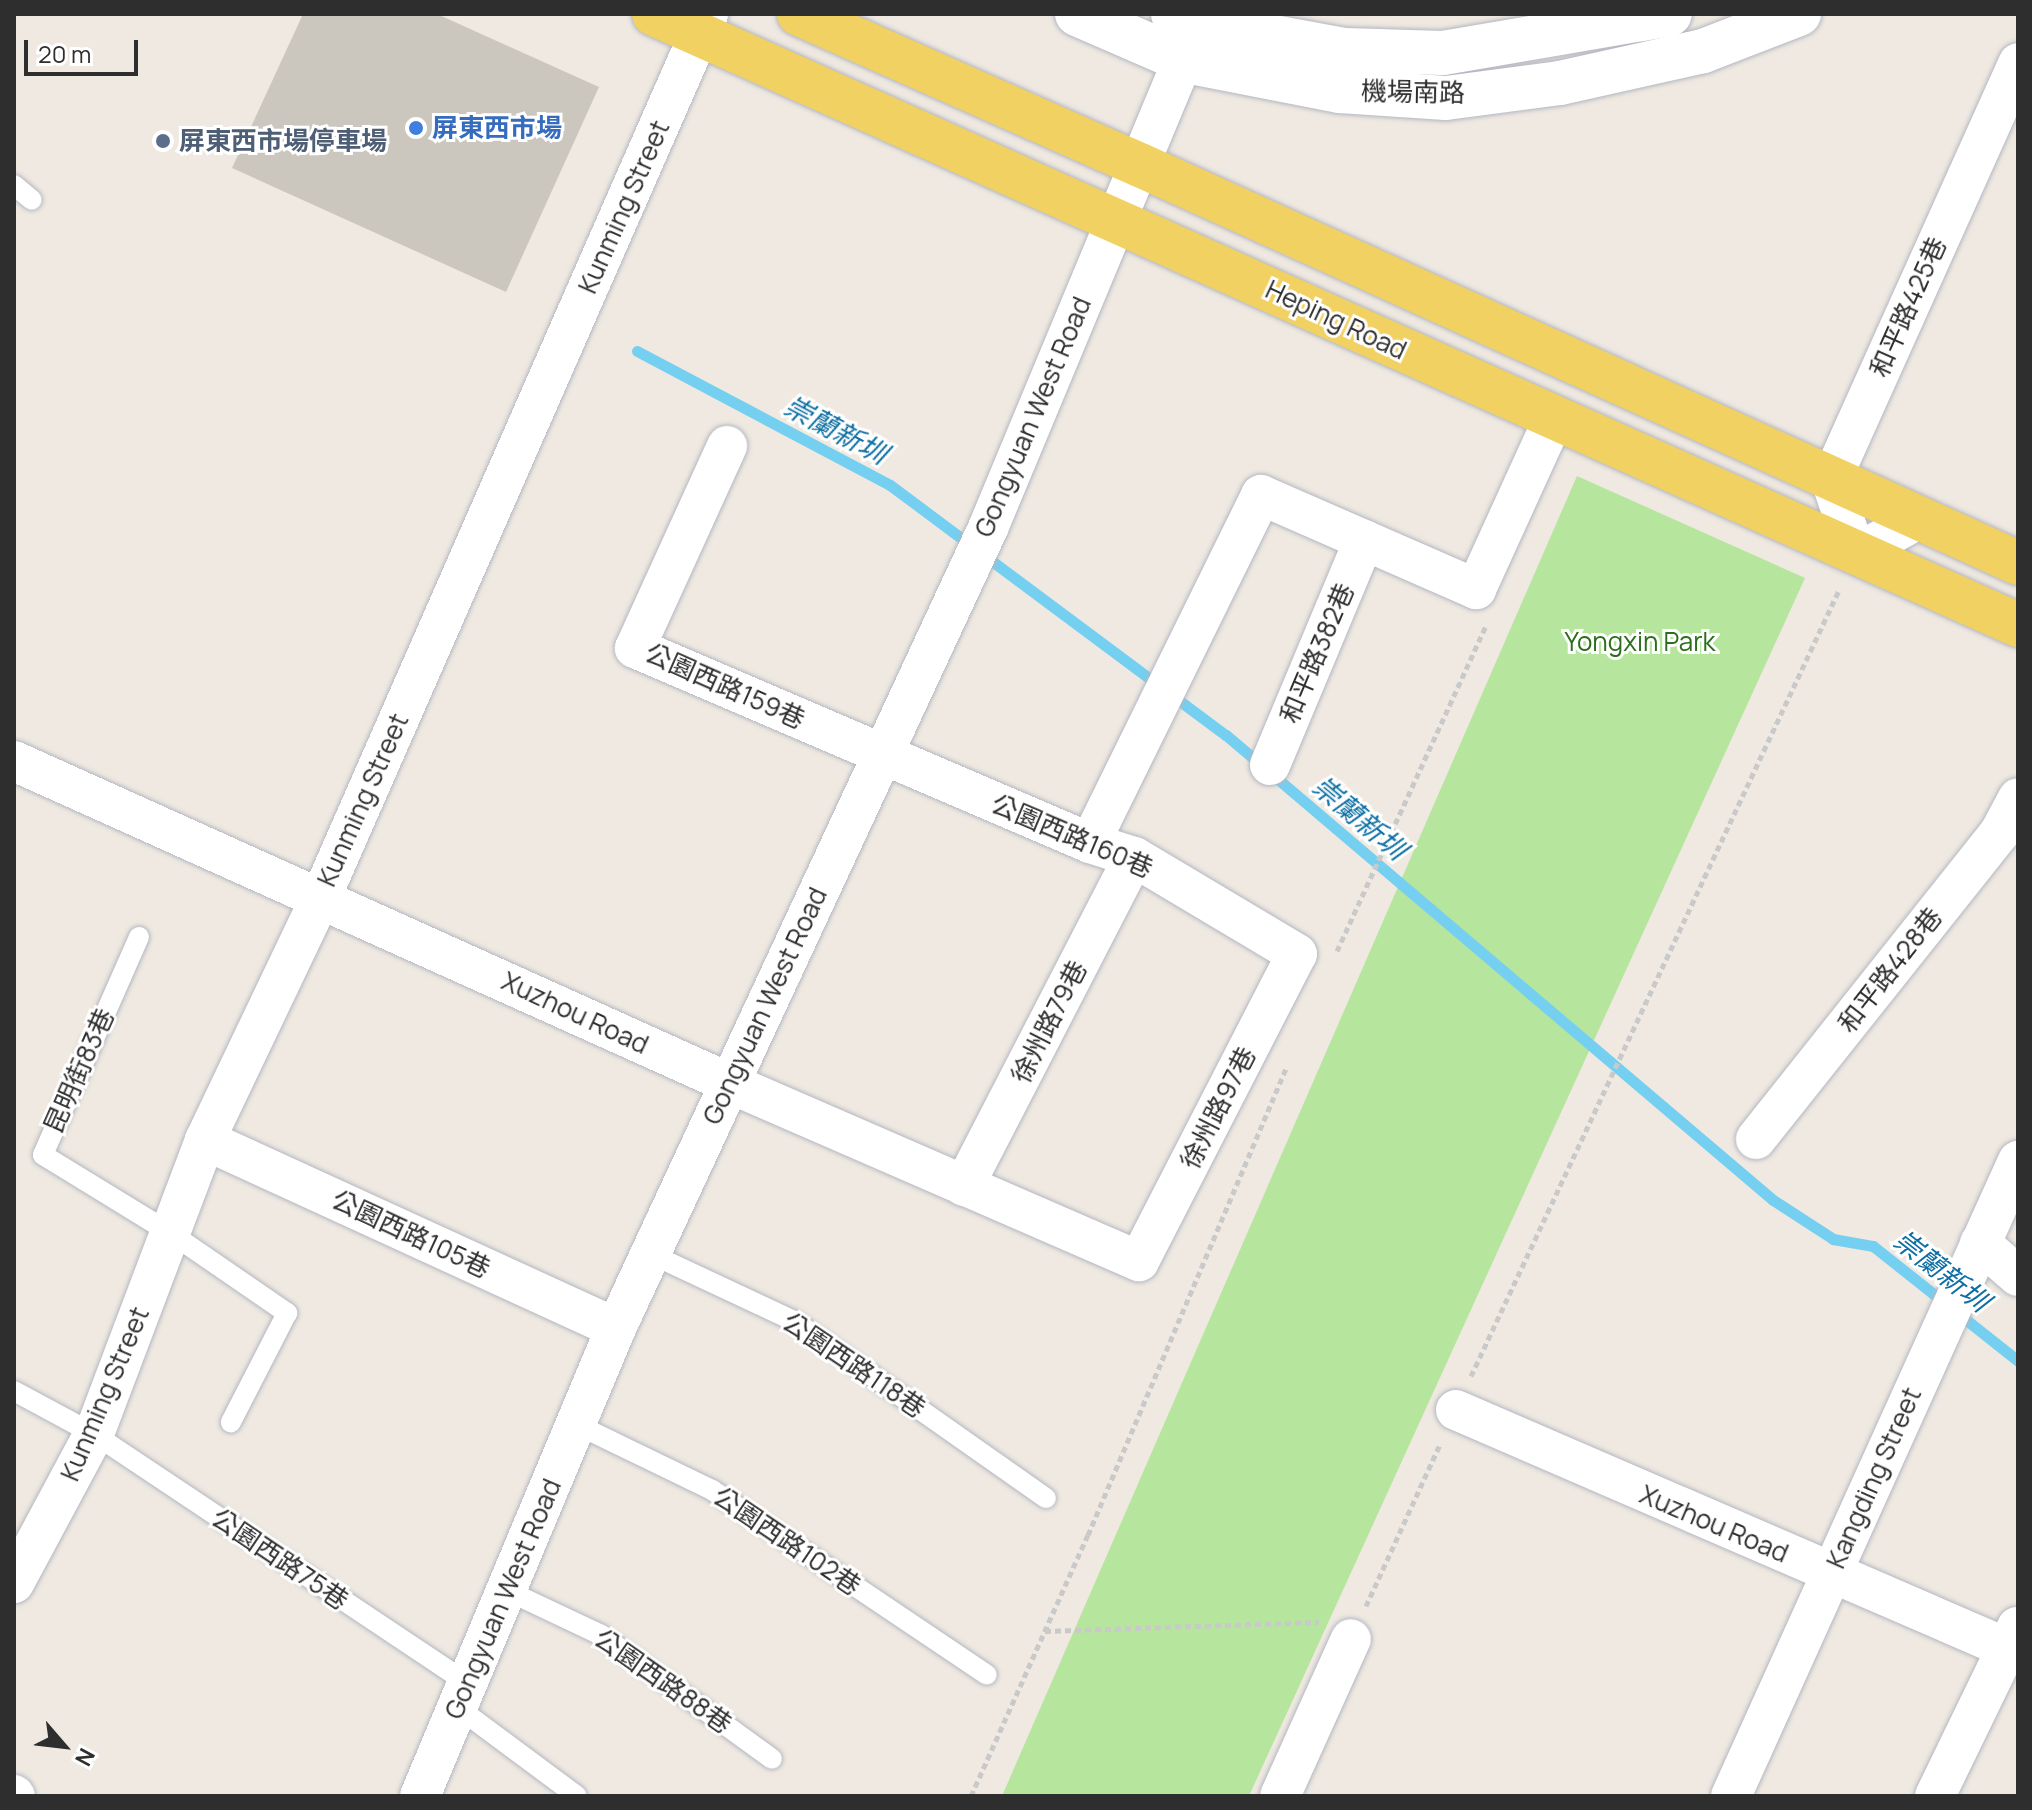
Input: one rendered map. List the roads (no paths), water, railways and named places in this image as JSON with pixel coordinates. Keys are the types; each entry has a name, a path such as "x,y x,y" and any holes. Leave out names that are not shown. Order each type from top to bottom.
{"main road":[{"name":"Heping Road","path":"654,14 703,24 1553,420 2018,625"},
{"path":"799,14 2018,563"}],"street":[{"name":"機場南路","path":"1077,14 1185,33 1344,50 1443,53 1670,14"},
{"name":"機場南路","path":"1185,33 1340,91 1446,98 1560,83 1703,51 1799,14"},
{"name":"Kunming Street","path":"14,1583 94,1434 205,1140 321,897 703,24"},
{"name":"Gongyuan West Road","path":"420,1796 616,1328 988,528 1140,165 1185,33"},
{"name":"和平路425巷","path":"1831,480 2018,63"},
{"path":"1090,843 1261,495 1364,540 1483,603 1553,420"},
{"name":"公園西路159巷","path":"727,446 635,648 883,755"},
{"path":"1831,480 1856,554 1918,519"},
{"name":"和平路382巷","path":"1270,765 1364,540"},
{"name":"公園西路160巷","path":"883,755 1090,843 1134,857 1315,958"},
{"name":"Xuzhou Road","path":"14,761 729,1083 1139,1261"},
{"name":"和平路428巷","path":"1756,1139 2000,832 2018,798"},
{"name":"徐州路79巷","path":"964,1186 1134,857"},
{"name":"徐州路97巷","path":"1139,1261 1315,958"},
{"name":"公園西路105巷","path":"205,1140 616,1328"},
{"name":"Kangding Street","path":"1731,1796 2018,1161"},
{"path":"1980,1243 2018,1276"},
{"name":"Xuzhou Road","path":"1456,1410 1831,1574 2014,1642"},
{"path":"1280,1796 1355,1630"},
{"path":"1935,1796 2014,1642"}],"lane":[{"path":"14,185 32,200"},
{"name":"昆明街83巷","path":"139,937 43,1155 172,1234"},
{"path":"172,1234 287,1313 231,1422"},
{"name":"公園西路118巷","path":"651,1254 794,1321 1046,1498"},
{"name":"公園西路75巷","path":"14,1391 94,1434 462,1695 577,1796"},
{"name":"公園西路102巷","path":"576,1424 712,1490 987,1675"},
{"name":"公園西路88巷","path":"506,1590 601,1635 772,1759"}],"waterway":[{"name":"崇蘭新圳","path":"637,351 890,485 1226,735 1773,1200 1833,1239 1873,1246 2018,1361"}],"place":[{"name":"屏東西市場","path":"416,128"},
{"name":"屏東西市場停車場","path":"163,141"}],"park label":[{"name":"Yongxin Park","path":"1640,642"}]}
